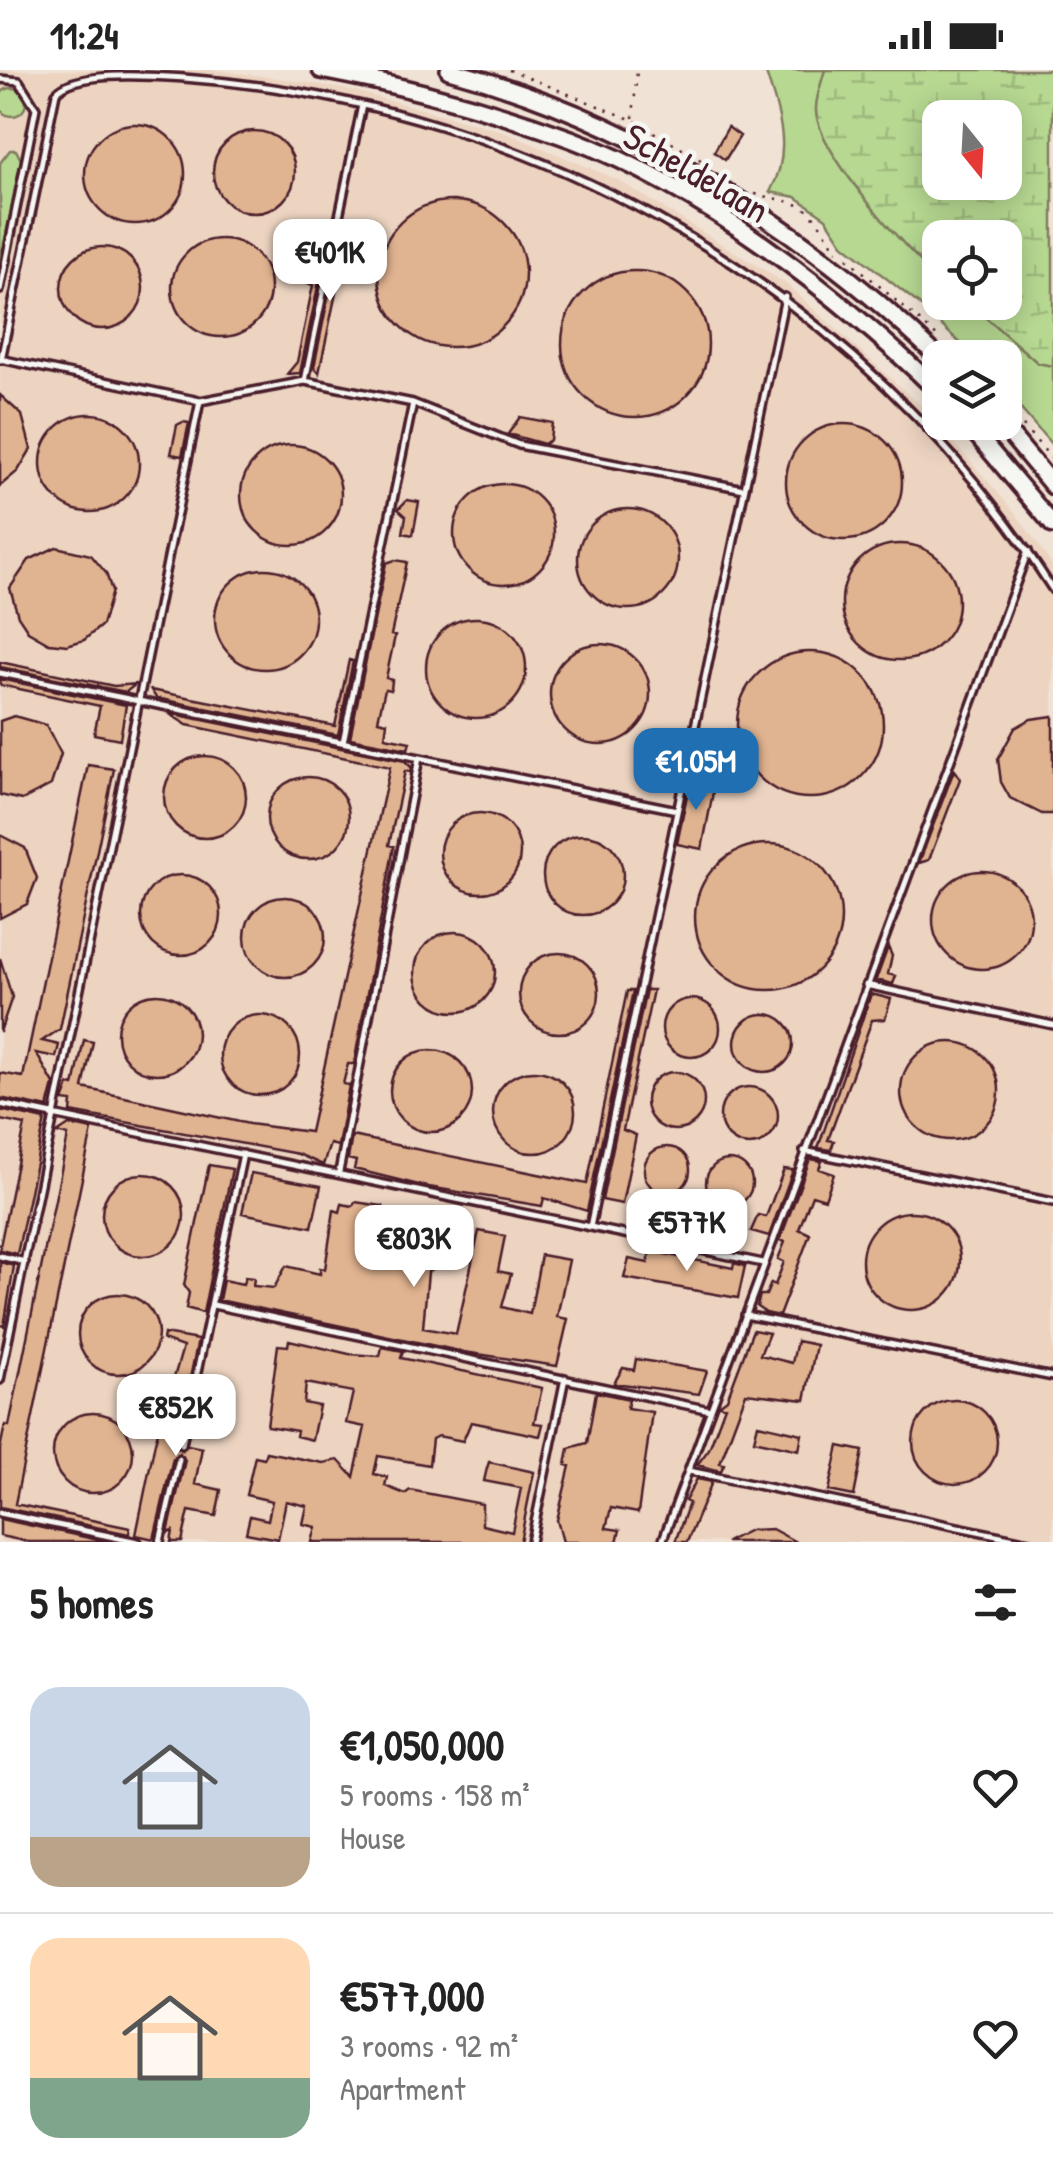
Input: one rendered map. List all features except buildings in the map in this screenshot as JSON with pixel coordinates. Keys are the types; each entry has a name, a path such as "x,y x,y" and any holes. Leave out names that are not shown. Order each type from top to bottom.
{"main road":[{"name":"Scheldelaan","path":"321,70 395,84 484,110 574,140 626,166 682,195 781,260 888,343 922,376"},
{"name":"Scheldelaan","path":"449,70 535,98 638,141 684,165 797,240 922,341"},
{"path":"626,166 638,141"},
{"path":"981,440 1053,525"},
{"path":"1015,440 1053,486"}],"lane":[{"path":"744,489 519,445 413,403 305,381 200,400 0,360 56,93 69,77 91,72 221,81 362,105 513,148 587,179 658,215 785,297 911,408 949,448 1053,590"},
{"path":"0,79 19,81 36,108 0,290"},
{"path":"305,381 362,105"},
{"path":"590,1227 785,297"},
{"path":"0,1380 200,400"},
{"path":"343,742 413,403"},
{"path":"662,1542 1028,551"},
{"path":"0,673 677,810"},
{"path":"339,1174 419,758"},
{"path":"866,985 1053,1025"},
{"path":"0,1104 763,1263"},
{"path":"804,1152 1053,1202"},
{"path":"182,1444 243,1154"},
{"path":"0,1256 25,1262"},
{"path":"213,1304 710,1410"},
{"path":"745,1315 1053,1376"},
{"path":"532,1542 565,1378"},
{"path":"160,1542 179,1459"},
{"path":"689,1471 1030,1542"},
{"path":"0,1514 138,1542"}],"path":[{"path":"633,120 637,70"},
{"path":"1022,425 1053,460"}],"shaded area":[{"path":"0,70 214,70 355,91 502,131 618,180 785,283 922,406 922,440 952,440 1018,516 1053,566 1053,1542 0,1542"}],"green space":[{"path":"765,70 825,70 816,109 820,127 847,174 922,262 922,307 843,244 826,218 796,197 770,192 781,162 779,117"},
{"path":"825,70 1053,70 1053,366 1038,363 1022,349 1022,340 1012,340 989,320 1022,320 1022,220 922,220 922,262 847,174 820,127 816,104"},
{"path":"7,89 17,89 25,97 25,107 17,115 7,115 -1,107 -1,97"},
{"path":"10,150 16,150 21,160 0,266 0,163"},
{"path":"936,320 989,320 1012,340 957,340"},
{"path":"1022,349 1038,363 1053,366 1053,446 1022,410"}]}
